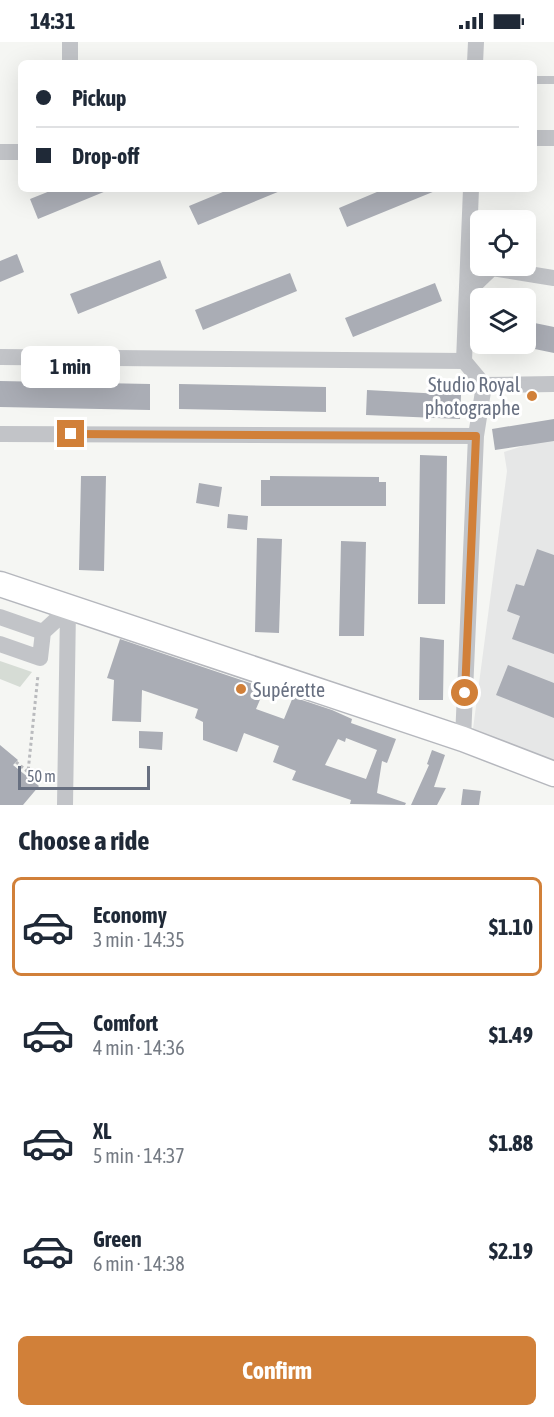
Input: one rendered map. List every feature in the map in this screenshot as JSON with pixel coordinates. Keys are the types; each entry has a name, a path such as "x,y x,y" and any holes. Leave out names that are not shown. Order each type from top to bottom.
{"main road":[{"path":"0,584 68,609 463,739 554,774"}],"street":[{"path":"70,42 70,60"},
{"path":"475,60 476,42"},
{"path":"537,138 554,138"},
{"path":"0,152 18,152"},
{"path":"463,739 476,436 484,385 464,361 471,192"},
{"path":"467,292 492,268 554,278"},
{"path":"0,357 464,361"},
{"path":"484,385 554,384"},
{"path":"0,434 476,436"},
{"path":"0,644 40,658 43,632 68,609"},
{"path":"65,805 68,609"},
{"path":"0,617 43,632"}],"lane":[{"path":"537,80 554,80"}],"path":[{"path":"16,762 28,772 40,658"}],"shaded area":[{"path":"554,436 554,763 473,729 507,471 504,452"},
{"path":"0,661 32,672 20,687 0,679"}],"building":[{"path":"48,192 104,192 38,219 30,199"},
{"path":"223,192 278,192 198,225 189,206"},
{"path":"377,192 433,192 347,227 339,208"},
{"path":"17,254 24,272 0,282 0,261"},
{"path":"160,260 167,278 78,314 70,294"},
{"path":"290,273 297,291 203,330 195,310"},
{"path":"435,283 442,301 353,337 345,318"},
{"path":"536,323 554,327 554,353 536,349"},
{"path":"0,381 150,384 150,410 0,407"},
{"path":"179,384 326,387 326,412 179,409"},
{"path":"367,390 461,395 460,419 366,415"},
{"path":"554,419 554,441 495,450 492,429"},
{"path":"420,455 447,456 445,604 418,604"},
{"path":"81,476 106,476 104,571 79,570"},
{"path":"270,476 379,477 379,482 386,482 386,506 261,506 261,480 270,480"},
{"path":"199,483 222,487 219,507 196,503"},
{"path":"228,514 248,516 247,530 227,528"},
{"path":"257,538 282,539 279,633 255,632"},
{"path":"341,541 366,542 364,636 339,636"},
{"path":"537,549 554,555 554,654 512,639 520,616 507,611 516,584 524,586"},
{"path":"420,637 444,640 443,700 419,700"},
{"path":"120,639 265,688 256,709 284,719 293,697 332,710 352,719 351,723 396,739 387,763 382,761 377,793 406,803 405,805 350,804 351,800 292,780 296,771 273,762 279,746 244,733 237,752 203,740 203,722 195,718 198,709 142,690 141,722 112,721 114,680 107,678","holes":["346,738 377,750 366,779 325,765 338,739 345,742"]},
{"path":"508,665 554,683 554,718 496,695"},
{"path":"139,731 163,732 162,750 139,748"},
{"path":"0,745 18,760 13,765 39,786 23,805 0,805"},
{"path":"432,750 445,755 434,787 446,788 437,805 411,805 429,765 427,764"},
{"path":"463,789 481,791 479,805 461,805"}],"place":[{"name":"Studio Royal photographe","path":"532,396"},
{"name":"Supérette","path":"241,689"}],"route":[{"path":"71,434 476,436 465,693"}]}
